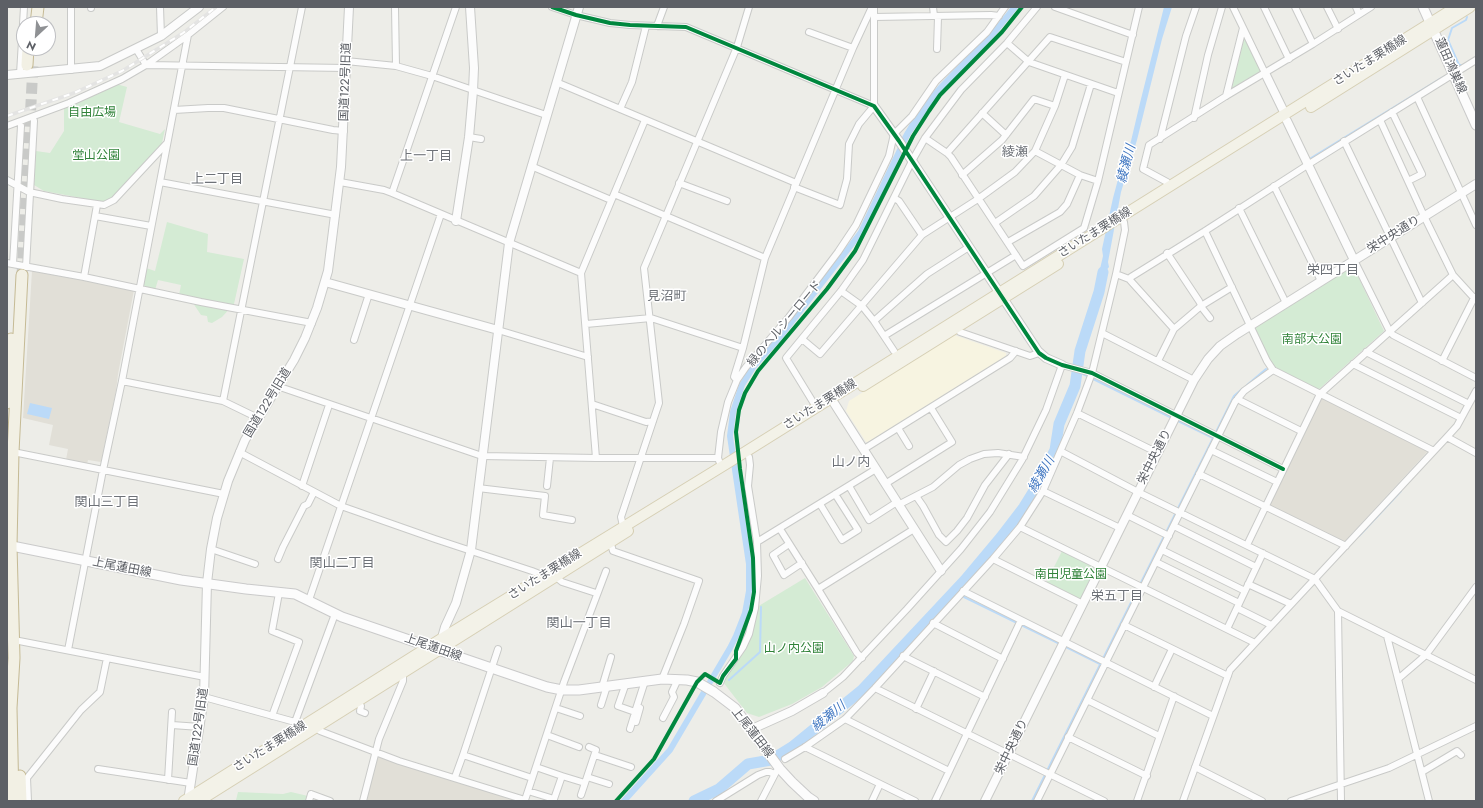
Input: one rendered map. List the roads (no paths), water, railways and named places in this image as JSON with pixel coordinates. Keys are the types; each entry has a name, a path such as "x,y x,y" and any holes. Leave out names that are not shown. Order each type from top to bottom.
{"highway":[{"path":"27,68 28,56"},
{"path":"27,68 32,56"},
{"path":"7,403 16,269"},
{"path":"16,269 13,452 9,546 21,801"},
{"path":"13,801 11,708 14,658"},
{"path":"7,684 11,708"}],"main road":[{"name":"蓮田鴻巣線","path":"1423,7 1476,125"},
{"name":"さいたま栗橋線","path":"1432,26 1456,7"},
{"name":"さいたま栗橋線","path":"745,457 816,407 1122,221 1432,26 1470,7"},
{"name":"さいたま栗橋線","path":"1122,221 1170,186 1286,118"},
{"name":"さいたま栗橋線","path":"187,800 298,725 541,577 610,539 623,526 724,465 745,457 918,353 956,328 1001,295"},
{"name":"さいたま栗橋線","path":"199,801 556,577 610,539 724,465"},
{"name":"上尾蓮田線","path":"9,546 181,580 246,590 296,594 335,614 547,687 562,690 579,690 647,680 678,679 692,681 714,692 735,708 752,729 776,769 814,801"}],"street":[{"path":"24,7 27,68"},
{"path":"71,7 71,70"},
{"path":"160,7 161,36"},
{"path":"7,75 27,68 71,70 100,66 161,36 199,7"},
{"path":"7,126 69,103 122,79 146,65 188,35 223,7"},
{"path":"223,401 302,7"},
{"name":"国道122号旧道","path":"187,800 204,697 207,583 211,549 224,494 239,452 300,348 312,323 331,257 340,182 344,131 349,7"},
{"path":"395,7 396,66"},
{"path":"392,193 456,7"},
{"path":"456,221 469,137 474,91 470,7"},
{"path":"552,7 577,11 610,23 686,27 737,47 874,106 1040,353 1046,358 1065,366 1092,373 1283,469"},
{"path":"658,26 664,7"},
{"path":"623,526 621,517 659,403 644,268 737,47 749,7"},
{"path":"556,82 840,205 847,179 849,144 859,124 874,106 873,7"},
{"path":"737,380 734,377 743,348 765,258 853,48 873,7"},
{"path":"933,7 936,17 937,49"},
{"path":"991,7 991,15"},
{"path":"278,386 482,456 641,458 724,465 721,432 728,402 737,380 746,367 789,317 838,252 856,225 889,156 896,137 936,81 987,32 1005,7"},
{"path":"816,407 786,358 841,291 862,260 925,138 961,90 1007,43 1037,7"},
{"path":"1055,7 1133,35"},
{"path":"925,138 947,152 1023,266 1084,228 1098,180 1139,7"},
{"path":"1160,139 1186,36 1196,7"},
{"path":"1194,118 1208,54 1222,7"},
{"path":"1233,7 1390,332 1393,335 1476,378"},
{"path":"1264,7 1289,59"},
{"path":"1295,7 1313,44"},
{"path":"1327,7 1338,29"},
{"path":"1356,7 1360,14"},
{"path":"1170,186 1167,182 1143,169 1149,145 1194,118 1226,96 1338,29 1371,7"},
{"path":"439,650 441,639 456,603 470,550 509,243 577,11"},
{"path":"874,18 998,16"},
{"path":"620,109 632,82 646,26"},
{"path":"1226,96 1243,28"},
{"path":"809,32 853,48"},
{"path":"68,650 122,381 188,35"},
{"path":"947,152 1050,37 1126,62"},
{"path":"1007,43 1029,62 1118,93"},
{"path":"136,49 146,65"},
{"path":"1129,279 1131,276 1205,231 1344,141 1476,60"},
{"path":"146,65 289,68 346,65 396,66 432,76 546,115"},
{"path":"802,340 820,354 922,235 978,199 1015,172 1034,151 1055,106 1065,75"},
{"path":"995,223 1034,196 1061,165 1072,146 1091,84"},
{"path":"1417,97 1476,225"},
{"path":"962,175 1006,135 1034,99 1055,106"},
{"path":"174,110 224,108 344,131"},
{"path":"1392,112 1422,174 1408,181"},
{"path":"982,113 1006,135"},
{"path":"596,458 581,273 645,120"},
{"path":"1380,120 1453,275 1475,298 1442,361"},
{"path":"16,269 29,192 34,121"},
{"path":"16,269 21,126"},
{"path":"469,137 480,138"},
{"path":"1344,141 1422,303"},
{"path":"7,180 29,192 97,205 109,203 114,200 167,142"},
{"path":"1034,151 1080,175 1098,180"},
{"path":"531,166 666,215 765,258"},
{"path":"1008,242 1060,212 1067,204 1080,175"},
{"path":"160,182 336,216"},
{"path":"340,182 384,190 392,193 581,273"},
{"path":"680,183 727,201"},
{"name":"栄中央通り","path":"985,801 1194,380 1203,365 1214,352 1228,340 1250,325 1476,184"},
{"path":"1274,186 1321,281"},
{"path":"894,198 899,201 922,235"},
{"path":"84,277 97,205"},
{"path":"1239,208 1286,303"},
{"path":"309,600 441,214"},
{"path":"95,216 151,226"},
{"path":"785,759 845,719 875,688 1020,527 1043,491 1062,452 1092,373 1116,274 1124,230 1122,221"},
{"path":"1205,231 1267,361 1273,370 1434,451"},
{"path":"874,321 927,274 969,247"},
{"path":"1167,253 1210,318"},
{"path":"884,336 1016,255"},
{"path":"16,269 84,277 312,323"},
{"path":"1116,274 1129,279 1174,329"},
{"path":"1247,545 1320,394 1453,275"},
{"path":"325,282 498,330 588,357"},
{"path":"1158,361 1174,329 1202,306 1232,287"},
{"path":"841,291 862,306 894,351"},
{"path":"354,340 369,294"},
{"path":"586,324 650,318 743,348"},
{"path":"956,328 960,332 1030,356 1040,353"},
{"path":"1102,333 1194,380"},
{"path":"864,449 1010,358 1016,351"},
{"path":"1366,352 1469,404"},
{"path":"1353,364 1461,418"},
{"path":"752,729 792,711 823,693 843,677 961,549 990,512 1024,457 1065,366"},
{"path":"1037,801 1086,700 1238,398 1254,383 1273,370"},
{"path":"122,381 223,401 258,418"},
{"path":"1183,801 1230,670 1447,438 1457,426 1476,391"},
{"path":"1238,398 1241,401 1301,431"},
{"path":"834,403 941,571"},
{"path":"302,486 329,404"},
{"path":"592,404 646,422 653,421"},
{"path":"885,484 952,442 931,408"},
{"path":"1077,413 1158,453"},
{"path":"898,428 910,446"},
{"path":"1447,438 1476,453"},
{"path":"1211,450 1277,482"},
{"path":"13,452 224,494"},
{"path":"239,452 341,506 532,570 538,573 541,577"},
{"path":"1062,452 1138,492 1315,579 1319,582 1338,611 1476,680"},
{"path":"849,486 869,520 897,504 933,487 959,465 970,458 984,454 1009,454 1024,457"},
{"path":"916,496 924,506 939,535 946,542 957,531 985,485 1009,454"},
{"path":"720,683 723,676 743,647 753,620 755,608 758,576 757,542 748,486 750,465 745,457"},
{"path":"547,486 550,458"},
{"path":"757,542 876,469"},
{"path":"1199,474 1346,546"},
{"path":"478,488 545,496 543,515 572,520"},
{"path":"1043,491 1120,528"},
{"path":"278,559 304,506 308,504 314,492"},
{"path":"820,504 842,540 858,530 835,494"},
{"path":"1127,515 1169,536"},
{"path":"1174,526 1256,566"},
{"path":"1020,527 1255,643"},
{"path":"780,529 857,653 862,658"},
{"path":"818,589 914,530"},
{"path":"610,539 613,551 699,581 662,679"},
{"path":"789,544 773,555 784,575 802,563"},
{"path":"211,549 255,564"},
{"path":"1162,550 1245,591"},
{"path":"1227,629 1263,553"},
{"path":"992,559 1083,604"},
{"path":"1156,562 1271,625"},
{"path":"315,727 320,731 375,752 525,800 562,690 606,570"},
{"path":"556,577 562,582 596,594"},
{"path":"1248,584 1291,604"},
{"path":"1398,680 1426,655 1476,587"},
{"path":"963,591 1213,716"},
{"path":"272,716 299,642 272,631 279,593"},
{"path":"1338,611 1341,801"},
{"path":"204,697 272,716 298,725 335,614"},
{"path":"935,801 1021,620"},
{"path":"933,623 1003,659"},
{"path":"1124,625 1228,676"},
{"path":"1387,636 1429,801"},
{"path":"14,640 205,677"},
{"path":"1154,687 1172,649"},
{"path":"455,777 498,650"},
{"path":"904,656 985,697"},
{"path":"600,705 611,657"},
{"path":"28,801 27,778 81,710 100,692 107,658"},
{"path":"916,709 934,671"},
{"path":"363,801 375,752 403,681 403,672"},
{"path":"663,718 674,697 672,692 678,679"},
{"path":"630,729 647,680"},
{"path":"636,722 647,680"},
{"path":"626,683 618,706 635,712"},
{"path":"875,688 1104,801"},
{"path":"1137,801 1174,696"},
{"path":"1086,700 1159,736"},
{"path":"358,701 360,711 365,713"},
{"path":"556,708 580,716"},
{"path":"168,780 172,712"},
{"path":"845,719 949,771"},
{"path":"172,724 200,726"},
{"path":"1291,801 1389,768 1476,726"},
{"path":"547,735 578,747"},
{"path":"1068,737 1147,776"},
{"path":"581,795 596,750 589,747"},
{"path":"805,747 915,801"},
{"path":"1422,772 1457,751 1461,755"},
{"path":"463,754 532,778"},
{"path":"595,755 631,768"},
{"path":"536,767 585,784"},
{"path":"1194,767 1262,801"},
{"path":"98,769 191,783"},
{"path":"716,801 758,775 776,769"},
{"path":"761,801 776,769"},
{"path":"528,791 554,799 562,776"},
{"path":"587,777 609,784"},
{"path":"872,801 880,784"},
{"path":"309,801 311,794 330,801"}],"water":[{"path":"1011,7 1019,7 996,35 939,94 907,140 902,137 919,108 993,29"},
{"path":"1164,7 1172,7 1162,39 1137,140 1121,192 1108,262 1109,267 1105,272 1102,286 1095,286 1103,256 1102,249 1113,198 1131,141"},
{"path":"30,403 52,408 49,419 27,414"}],"waterway":[{"path":"1463,65 1459,65 1448,40 1452,28 1466,20 1467,17"},
{"path":"1311,158 1443,77"},
{"path":"624,801 670,750 730,648 745,613 749,591 749,564 730,436 733,412 742,385 754,366 780,337 861,232 908,133"},
{"name":"綾瀬川","path":"694,801 719,789 748,764 771,760 792,747 862,690 965,580 1001,537 1024,507 1037,486 1055,450 1059,424 1075,386 1080,351 1099,292 1103,272"},
{"path":"1247,385 1266,369"},
{"path":"1079,372 1172,418"},
{"path":"1032,801 1234,396 1242,389"},
{"path":"1176,420 1213,438"},
{"path":"1359,536 1401,491"},
{"path":"956,590 964,597 1060,644"},
{"path":"729,680 760,652 761,607"},
{"path":"1064,646 1100,664"}],"tunnel":[{"path":"22,275 33,65"}],"railway":[{"path":"7,116 74,93 122,71 183,33 216,7"}],"district":[{"name":"綾瀬","path":"1015,153"},
{"name":"上一丁目","path":"426,157"},
{"name":"上二丁目","path":"217,180"},
{"name":"栄四丁目","path":"1333,271"},
{"name":"見沼町","path":"667,297"},
{"name":"山ノ内","path":"851,463"},
{"name":"関山三丁目","path":"107,503"},
{"name":"関山二丁目","path":"342,564"},
{"name":"栄五丁目","path":"1117,597"},
{"name":"関山一丁目","path":"579,624"}],"park label":[{"name":"自由広場","path":"92,113"},
{"name":"堂山公園","path":"96,156"},
{"name":"南部大公園","path":"1312,340"},
{"name":"南田児童公園","path":"1071,575"},
{"name":"山ノ内公園","path":"794,649"}]}
